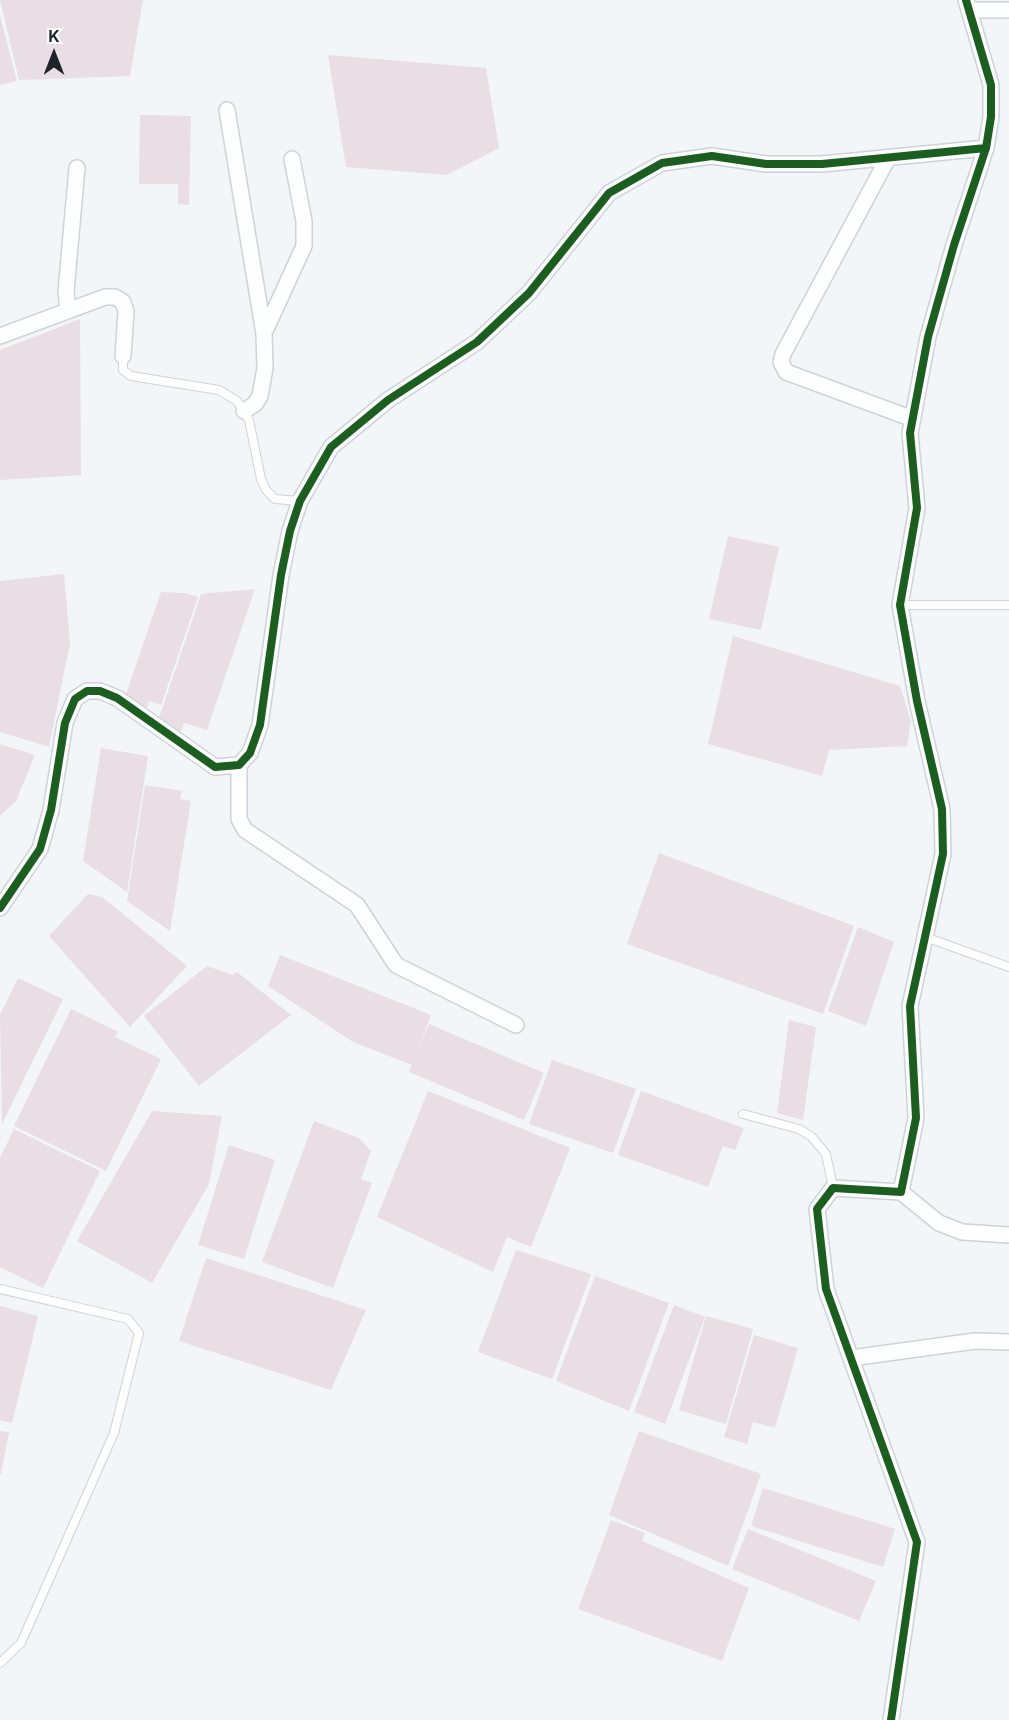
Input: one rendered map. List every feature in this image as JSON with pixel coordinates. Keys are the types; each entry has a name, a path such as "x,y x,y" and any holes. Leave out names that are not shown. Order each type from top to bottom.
{"street":[{"path":"901,1192 916,1118 910,1006 943,854 942,809 917,700 900,605 917,508 910,433 928,337 954,245 986,148 991,117 991,86 968,5 1009,10"},
{"path":"227,110 264,334 265,368 260,396 255,404 244,411"},
{"path":"516,1025 396,965 357,905 245,830 239,819 239,765 250,753 260,725 281,575 300,501 331,447 388,400 477,342 529,293 609,193 662,163 712,156 766,164 822,164 986,148"},
{"path":"888,158 783,354 781,362 786,372 913,419"},
{"path":"264,334 304,246 304,221 292,159"},
{"path":"68,311 66,291 77,168"},
{"path":"0,336 110,296 120,299 126,311 123,356"},
{"path":"0,908 40,849 51,810 65,723 75,699 87,691 100,691 117,698 215,767 239,765"},
{"path":"891,1720 917,1542 826,1289 817,1209 833,1188 901,1192 939,1223 962,1232 1009,1235"},
{"path":"851,1358 975,1341 1009,1342"}],"lane":[{"path":"123,356 123,370 131,376 219,390 237,401 249,420 261,479 266,490 275,499 300,501"},
{"path":"900,605 1009,605"},
{"path":"925,937 1009,967"},
{"path":"743,1114 799,1129 811,1136 825,1154 833,1188"},
{"path":"0,1289 128,1319 139,1333 114,1433 21,1643 0,1663"}],"building":[{"path":"0,0 143,0 130,76 19,80"},
{"path":"0,15 17,81 0,85"},
{"path":"328,55 486,68 499,148 447,175 346,167"},
{"path":"140,115 191,116 189,205 178,204 178,184 139,184"},
{"path":"80,319 81,475 0,480 0,350"},
{"path":"728,536 779,547 761,630 709,619"},
{"path":"64,574 70,643 49,747 0,732 0,581"},
{"path":"255,589 207,730 184,723 181,733 159,718 201,594"},
{"path":"161,592 184,593 198,597 161,705 149,701 146,711 126,694"},
{"path":"733,636 900,686 911,721 907,746 829,750 822,776 708,744"},
{"path":"0,744 35,755 16,801 0,816"},
{"path":"101,748 148,756 127,892 83,861"},
{"path":"145,785 182,791 180,799 191,801 170,931 127,901"},
{"path":"659,853 854,926 823,1014 627,944"},
{"path":"88,894 102,897 187,966 130,1027 49,936"},
{"path":"858,927 894,942 866,1026 828,1011"},
{"path":"280,955 431,1015 418,1048 429,1024 544,1073 524,1120 409,1072 412,1065 353,1042 268,986"},
{"path":"207,966 233,975 237,972 291,1015 199,1086 144,1016"},
{"path":"18,978 63,999 2,1124 0,1015"},
{"path":"71,1009 118,1032 115,1037 161,1059 106,1171 14,1126"},
{"path":"789,1020 816,1027 803,1120 777,1113"},
{"path":"552,1060 636,1089 613,1153 529,1124"},
{"path":"428,1091 570,1148 531,1247 507,1237 493,1272 377,1217"},
{"path":"641,1091 744,1128 735,1150 723,1146 708,1187 618,1155"},
{"path":"152,1111 222,1116 209,1184 152,1283 77,1241"},
{"path":"314,1121 359,1138 371,1151 361,1179 372,1183 333,1288 262,1262"},
{"path":"14,1129 100,1171 43,1288 0,1267 0,1158"},
{"path":"229,1145 275,1160 244,1259 198,1245"},
{"path":"516,1250 591,1274 552,1379 478,1352"},
{"path":"206,1258 366,1310 331,1390 179,1341"},
{"path":"595,1276 669,1303 629,1411 556,1381"},
{"path":"674,1305 705,1317 665,1424 634,1412"},
{"path":"0,1306 38,1316 12,1423 0,1420"},
{"path":"706,1316 753,1329 726,1424 679,1410"},
{"path":"754,1335 798,1348 775,1428 753,1422 747,1444 724,1437"},
{"path":"0,1431 9,1432 1,1474 0,1474"},
{"path":"639,1431 761,1474 728,1566 609,1515"},
{"path":"763,1488 895,1529 883,1567 751,1526"},
{"path":"611,1520 645,1533 642,1541 749,1588 722,1661 578,1609"},
{"path":"748,1529 876,1581 859,1621 732,1569"}],"cycle path":[{"path":"891,1720 917,1542 826,1289 817,1209 833,1188 901,1192 916,1118 910,1006 943,854 942,809 917,701 900,605 917,508 910,433 928,337 954,245 986,148 991,117 991,85 966,0"},
{"path":"0,908 40,849 51,810 65,723 75,699 87,691 100,691 117,698 215,767 239,765 250,753 260,725 281,575 290,531 300,501 331,447 388,400 477,342 529,293 609,193 662,163 712,156 766,164 822,164 986,148"}]}
